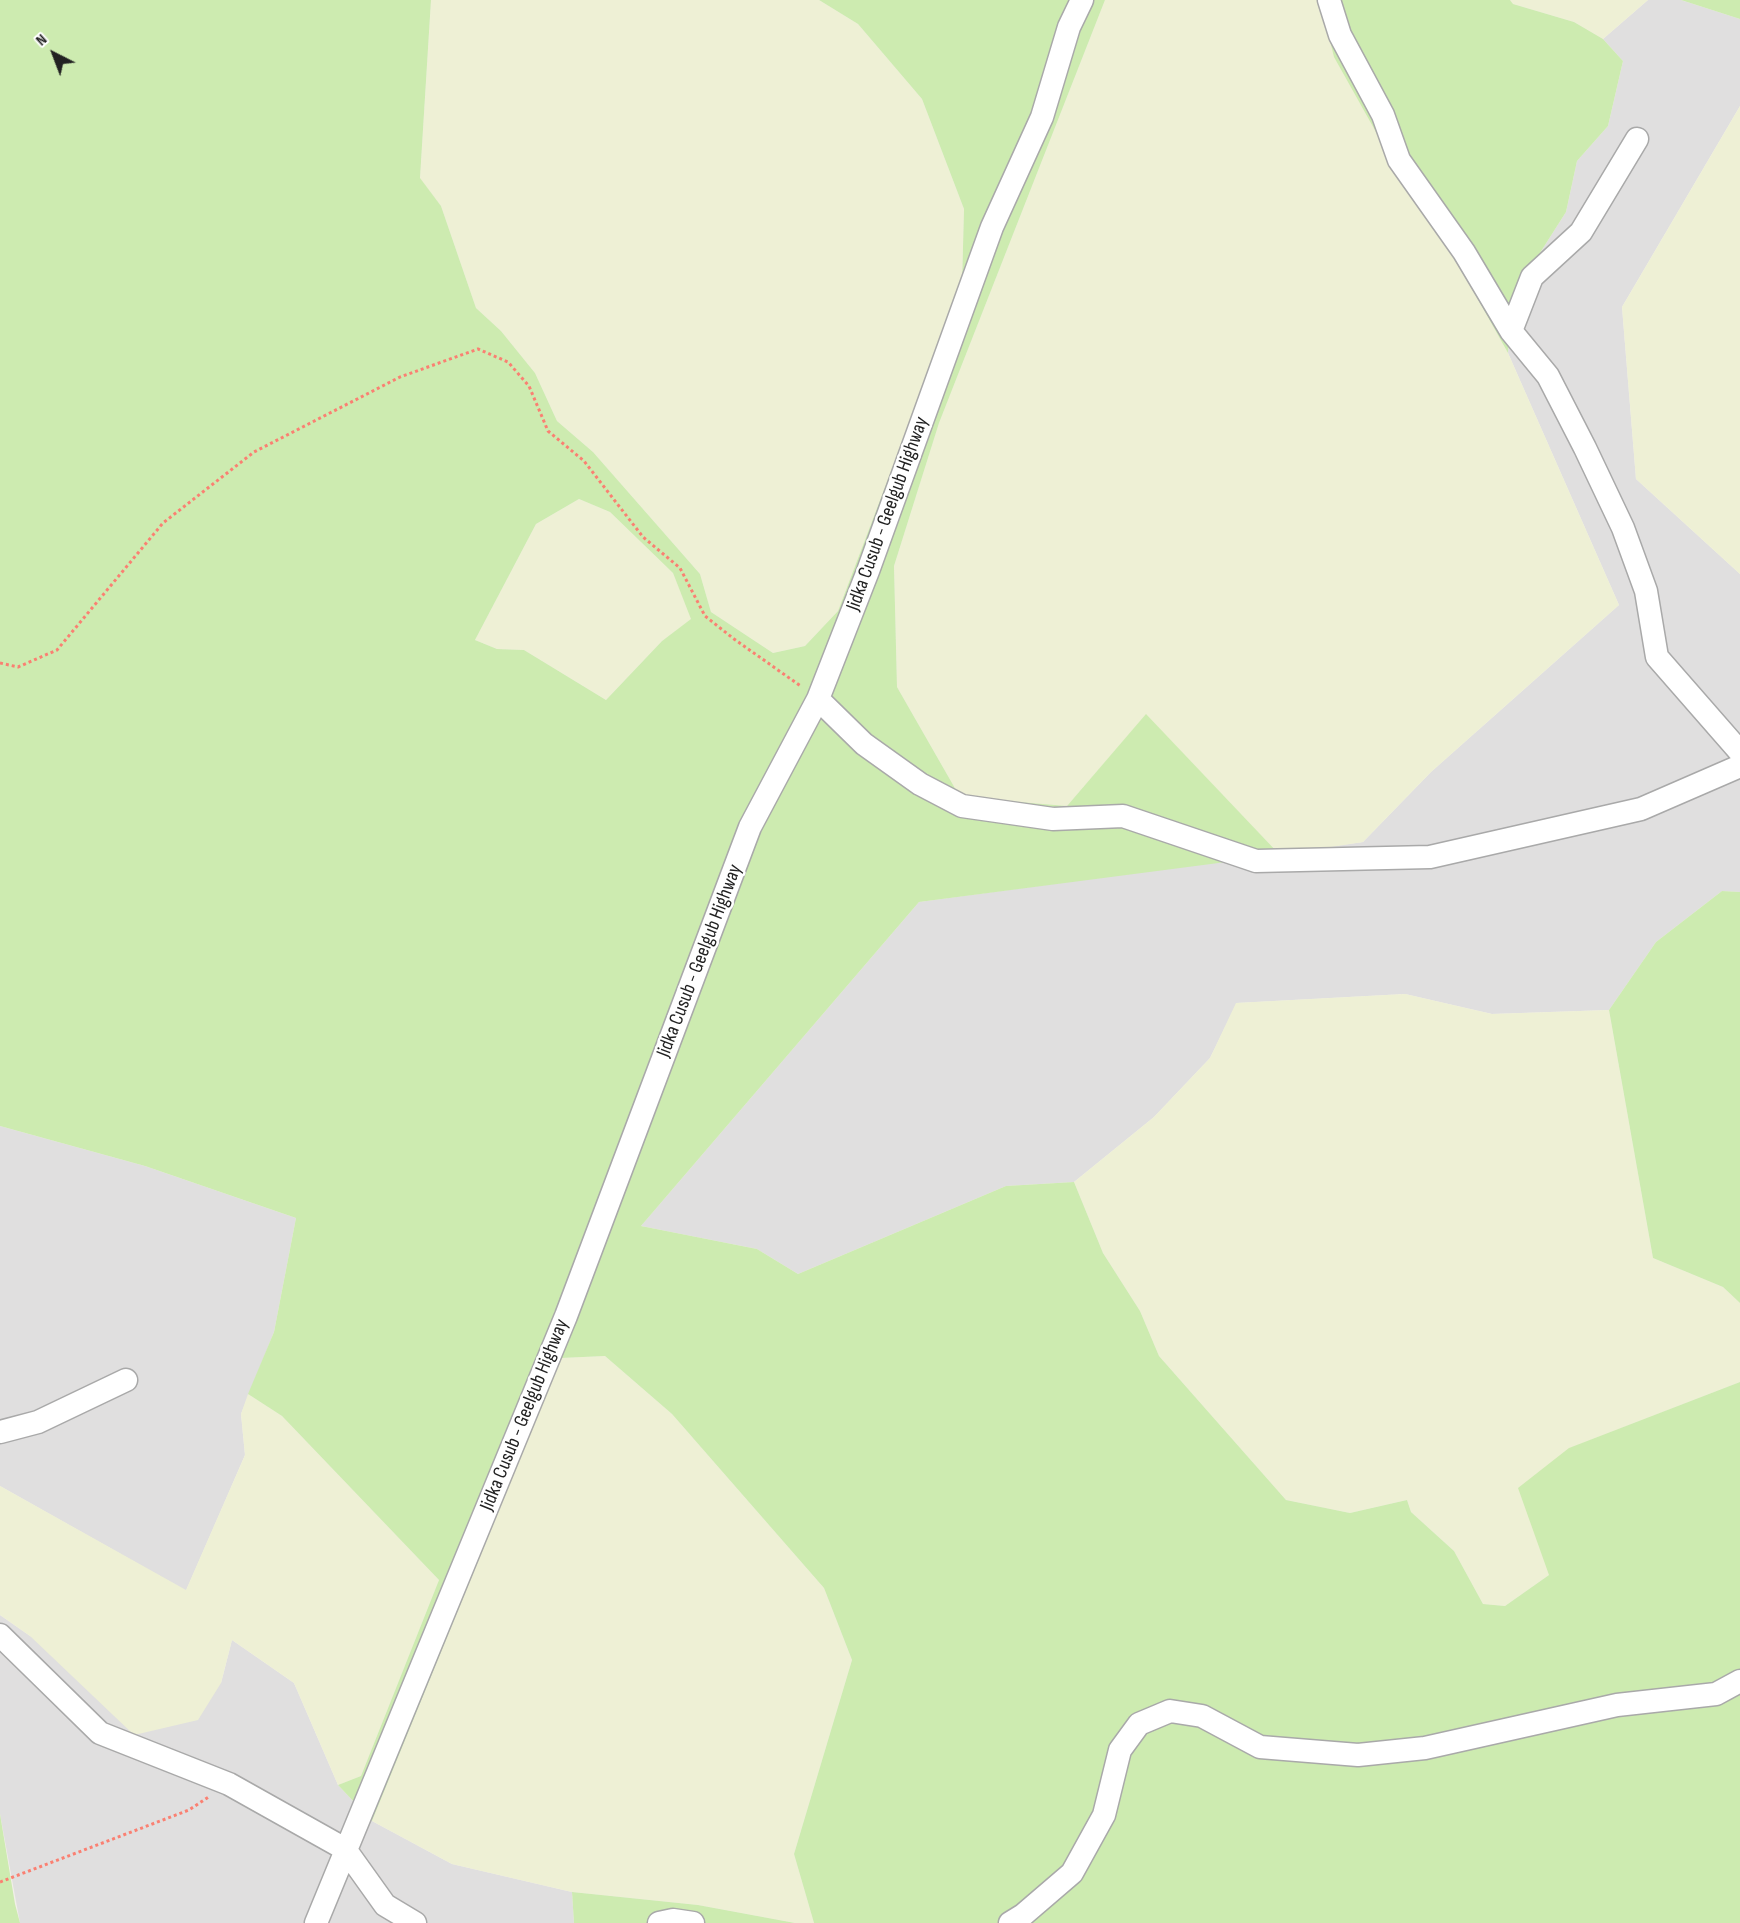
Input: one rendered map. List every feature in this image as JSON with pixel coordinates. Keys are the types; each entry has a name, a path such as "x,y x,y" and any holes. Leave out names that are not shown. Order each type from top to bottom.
{"street":[{"name":"Jidka Cusub - Geelgub Highway","path":"316,1923 566,1316 750,827 818,699 868,571 992,227 1042,117 1069,27 1082,0"},
{"path":"1329,0 1340,35 1383,115 1399,160 1464,252 1511,331 1548,376 1623,528 1646,591 1657,657 1740,752"},
{"path":"1511,331 1532,277 1581,232 1637,139"},
{"path":"818,699 864,744 920,784 962,806 1053,819 1123,816 1256,861 1430,857 1641,809 1740,766"},
{"path":"0,1432 38,1422 126,1380"},
{"path":"0,1635 100,1733 229,1784 345,1849 385,1905 415,1923"},
{"path":"1011,1923 1072,1873 1104,1815 1120,1750 1139,1724 1170,1711 1202,1716 1260,1747 1358,1755 1425,1748 1617,1705 1716,1694 1740,1681"},
{"path":"660,1923 673,1920 693,1923"}],"path":[{"path":"0,663 18,667 57,650 163,523 254,452 400,377 478,349 508,362 529,386 548,431 584,461 643,537 680,568 705,616 818,699"},
{"path":"0,1882 189,1810 229,1784"}],"shaded area":[{"path":"1648,0 1681,0 1740,19 1740,106 1622,307 1636,479 1740,574 1740,892 1722,891 1656,942 1609,1010 1492,1014 1405,994 1237,1003 1210,1058 1154,1117 1074,1182 1006,1186 798,1274 757,1249 641,1226 919,902 1363,842 1431,772 1619,605 1508,353 1510,300 1566,212 1577,161 1608,126 1623,61 1603,39"},
{"path":"0,1126 145,1166 296,1218 274,1332 241,1414 245,1455 186,1591 0,1486"},
{"path":"0,1615 30,1636 221,1683 232,1640 294,1683 338,1785 372,1821 452,1864 572,1892 574,1923 20,1923 0,1814"}],"green space":[{"path":"0,0 431,0 420,178 441,206 476,308 501,331 535,373 557,421 593,452 700,574 711,612 773,653 805,646 838,611 962,284 964,209 922,99 858,24 819,0 1105,0 939,423 894,566 897,687 960,797 1067,806 1146,714 1280,855 919,902 641,1226 757,1249 798,1274 1006,1186 1074,1182 1103,1253 1140,1311 1159,1356 1286,1500 1350,1513 1407,1500 1411,1512 1454,1551 1483,1604 1505,1606 1549,1575 1518,1488 1569,1448 1740,1382 1740,1923 814,1923 794,1854 852,1660 824,1588 672,1414 605,1356 561,1358 372,1821 338,1785 361,1776 439,1580 282,1416 248,1394 274,1332 296,1218 145,1166 0,1126","holes":["579,499 610,512 673,573 691,619 662,641 606,700 524,650 497,649 475,640 536,524"]},
{"path":"431,0 819,0 858,24 922,99 964,209 962,284 838,611 805,646 773,653 711,612 700,574 593,452 557,421 535,373 501,331 476,308 441,206 420,179"},
{"path":"1105,0 1320,0 1448,246 1508,353 1619,605 1431,772 1363,842 1280,855 1146,715 1067,806 960,797 897,687 894,566 939,423"},
{"path":"1320,0 1510,0 1513,4 1574,22 1603,39 1623,61 1608,126 1577,161 1566,212 1510,300 1508,353 1448,246 1390,157 1334,57"},
{"path":"1510,0 1648,0 1603,39 1574,22 1513,4"},
{"path":"1681,0 1740,0 1740,19"},
{"path":"1740,106 1740,574 1636,479 1622,307"},
{"path":"579,499 610,512 673,573 692,619 662,641 606,700 524,650 497,649 475,640 536,524"},
{"path":"1722,891 1740,892 1740,1303 1723,1287 1653,1258 1609,1010 1656,942"},
{"path":"1405,994 1492,1014 1609,1010 1653,1258 1723,1287 1740,1303 1740,1382 1570,1448 1549,1575 1505,1606 1483,1604 1454,1551 1411,1512 1407,1500 1350,1513 1286,1500 1159,1356 1140,1311 1103,1253 1074,1182 1154,1117 1210,1058 1236,1003"},
{"path":"605,1356 672,1414 824,1588 852,1660 794,1854 814,1923 795,1923 698,1905 572,1892 452,1864 372,1821 561,1358"},
{"path":"248,1394 282,1416 439,1580 361,1776 338,1785 294,1683 232,1640 221,1683 198,1720 134,1735 30,1636 0,1615 0,1486 186,1590 245,1455 241,1414"},
{"path":"0,1814 15,1904 20,1923 0,1923"},
{"path":"572,1892 698,1905 795,1923 574,1923"}]}
